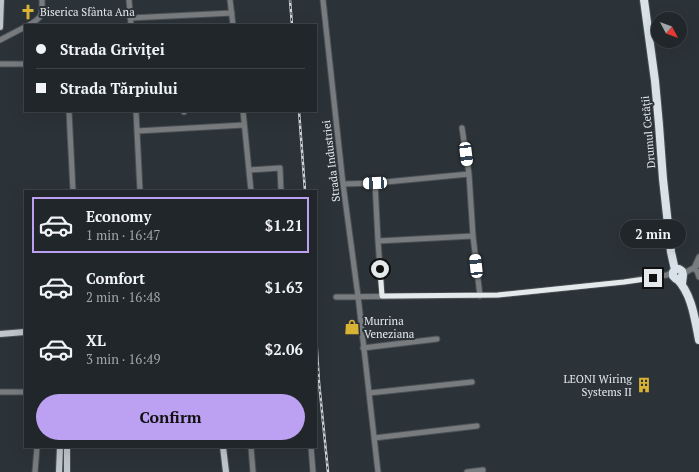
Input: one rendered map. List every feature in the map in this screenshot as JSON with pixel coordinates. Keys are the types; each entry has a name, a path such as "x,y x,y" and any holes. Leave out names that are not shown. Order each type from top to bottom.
{"highway":[{"name":"Drumul Cetății","path":"644,0 655,81 671,252 680,273 693,313 699,340"}],"main road":[{"path":"0,27 1,0"},
{"path":"1,334 24,332"},
{"path":"59,472 60,448"},
{"path":"67,448 67,472"},
{"path":"223,448 226,472"}],"street":[{"path":"31,24 41,17 42,0"},
{"path":"129,0 131,24"},
{"path":"230,0 233,24"},
{"name":"Strada Industriei","path":"323,0 343,184 358,296 378,472"},
{"path":"130,18 232,13"},
{"path":"0,40 24,28"},
{"path":"0,64 24,64"},
{"path":"69,112 73,190"},
{"path":"136,112 140,190"},
{"path":"243,112 251,190"},
{"path":"137,131 244,125"},
{"path":"462,128 469,174 473,236 480,296"},
{"path":"250,170 280,168 281,190"},
{"path":"343,184 375,183 469,174"},
{"path":"375,183 382,296"},
{"path":"378,241 473,236"},
{"path":"680,273 699,257"},
{"path":"680,273 699,264"},
{"path":"336,297 502,295 624,282 697,271 699,277"},
{"path":"363,348 437,339"},
{"path":"369,393 472,382"},
{"path":"0,392 24,392"},
{"path":"374,438 477,426"},
{"path":"35,472 36,448"},
{"path":"252,448 253,472"},
{"path":"311,448 313,472"},
{"path":"467,472 483,470"}],"railway":[{"path":"290,0 292,24"},
{"path":"299,112 305,190"},
{"path":"317,351 328,472"}],"place":[{"name":"Biserica Sfânta Ana","path":"28,12"},
{"name":"Murrina Veneziana","path":"352,327"},
{"name":"LEONI Wiring Systems II","path":"644,385"}],"route":[{"path":"380,269 382,296 498,295 653,278"}]}
